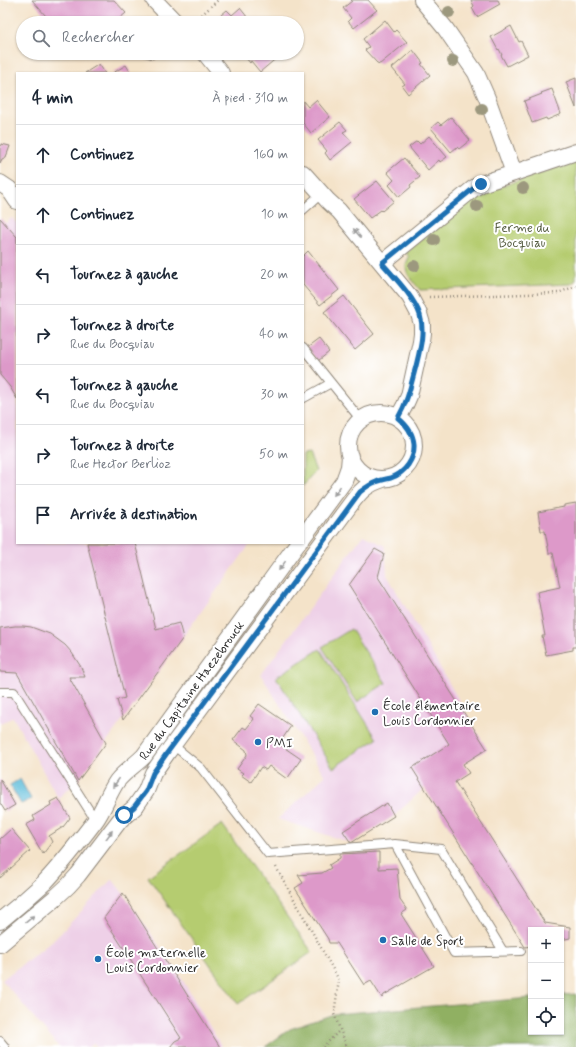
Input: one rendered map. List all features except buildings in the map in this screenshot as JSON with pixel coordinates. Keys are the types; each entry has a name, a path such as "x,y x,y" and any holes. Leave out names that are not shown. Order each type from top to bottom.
{"street":[{"path":"154,0 169,16"},
{"path":"422,0 445,28 476,73 488,98 514,173"},
{"path":"211,60 220,72"},
{"path":"382,263 474,188 481,184 576,152"},
{"path":"304,173 328,202 339,211 410,297 419,314 422,324 421,341 408,396 398,418"},
{"path":"0,183 9,189 16,199"},
{"path":"379,413 389,414 398,418 406,424 414,442 414,452 410,462 404,470 392,478 383,479 370,477 362,473 353,464 350,456 348,447 352,430 361,420 370,415 379,413"},
{"path":"304,536 344,481 349,467 350,456"},
{"name":"Rue du Capitaine Haezebrouck","path":"0,921 40,886 77,860 134,807 146,791 153,773 173,745 360,492 366,487 383,479"},
{"name":"Rue du Capitaine Haezebrouck","path":"0,944 68,886 77,860 110,792 117,781 144,756 297,544"}],"lane":[{"path":"304,209 321,194"},
{"path":"304,349 361,420"},
{"path":"304,398 331,383"},
{"path":"0,692 14,692 96,820"},
{"path":"173,745 201,768 268,854 395,844 441,849 503,952"},
{"path":"395,844 454,953 521,951"},
{"path":"0,1042 5,1047"}],"path":[{"path":"201,16 218,0"},
{"path":"410,297 558,293 576,286"},
{"path":"268,854 339,980 334,1014 347,1047"},
{"path":"323,1047 340,1030"}],"shaded area":[{"path":"12,218 16,223 16,544 250,544 78,781 58,798 13,717 0,724 0,228"},
{"name":"École élémentaire Louis Cordonnier","path":"363,535 385,546 387,575 487,749 424,788 394,816 351,843 278,819 325,776 261,675"},
{"name":"École maternelle Louis Cordonnier","path":"112,879 182,979 222,1047 97,1047 94,1043 89,1047 59,1047 2,980 55,939"}],"green space":[{"name":"Ferme du Bocquiau","path":"576,161 576,279 571,284 420,290 410,278 406,267 409,257 406,253 476,195"},
{"path":"309,454 316,471 304,485 304,455"},
{"path":"351,629 386,683 357,702 322,647"},
{"path":"320,649 377,739 333,768 276,677"},
{"path":"222,824 312,952 238,1004 148,877"},
{"path":"576,994 576,1047 265,1047 290,1029 334,1014 528,998 528,1035 564,1035 564,995"}],"water":[{"path":"20,779 31,799 21,804 10,785"}],"place":[{"name":"École élémentaire Louis Cordonnier","path":"375,712"},
{"name":"PMI","path":"258,742"},
{"name":"Salle de Sport","path":"383,940"},
{"name":"École maternelle Louis Cordonnier","path":"98,959"}],"route":[{"path":"124,815 134,807 146,791 153,773 167,753 360,492 377,481 392,478 404,470 410,462 414,452 413,438 409,428 398,418 405,404 411,386 421,341 422,324 415,304 382,263 474,188 481,184"}]}
